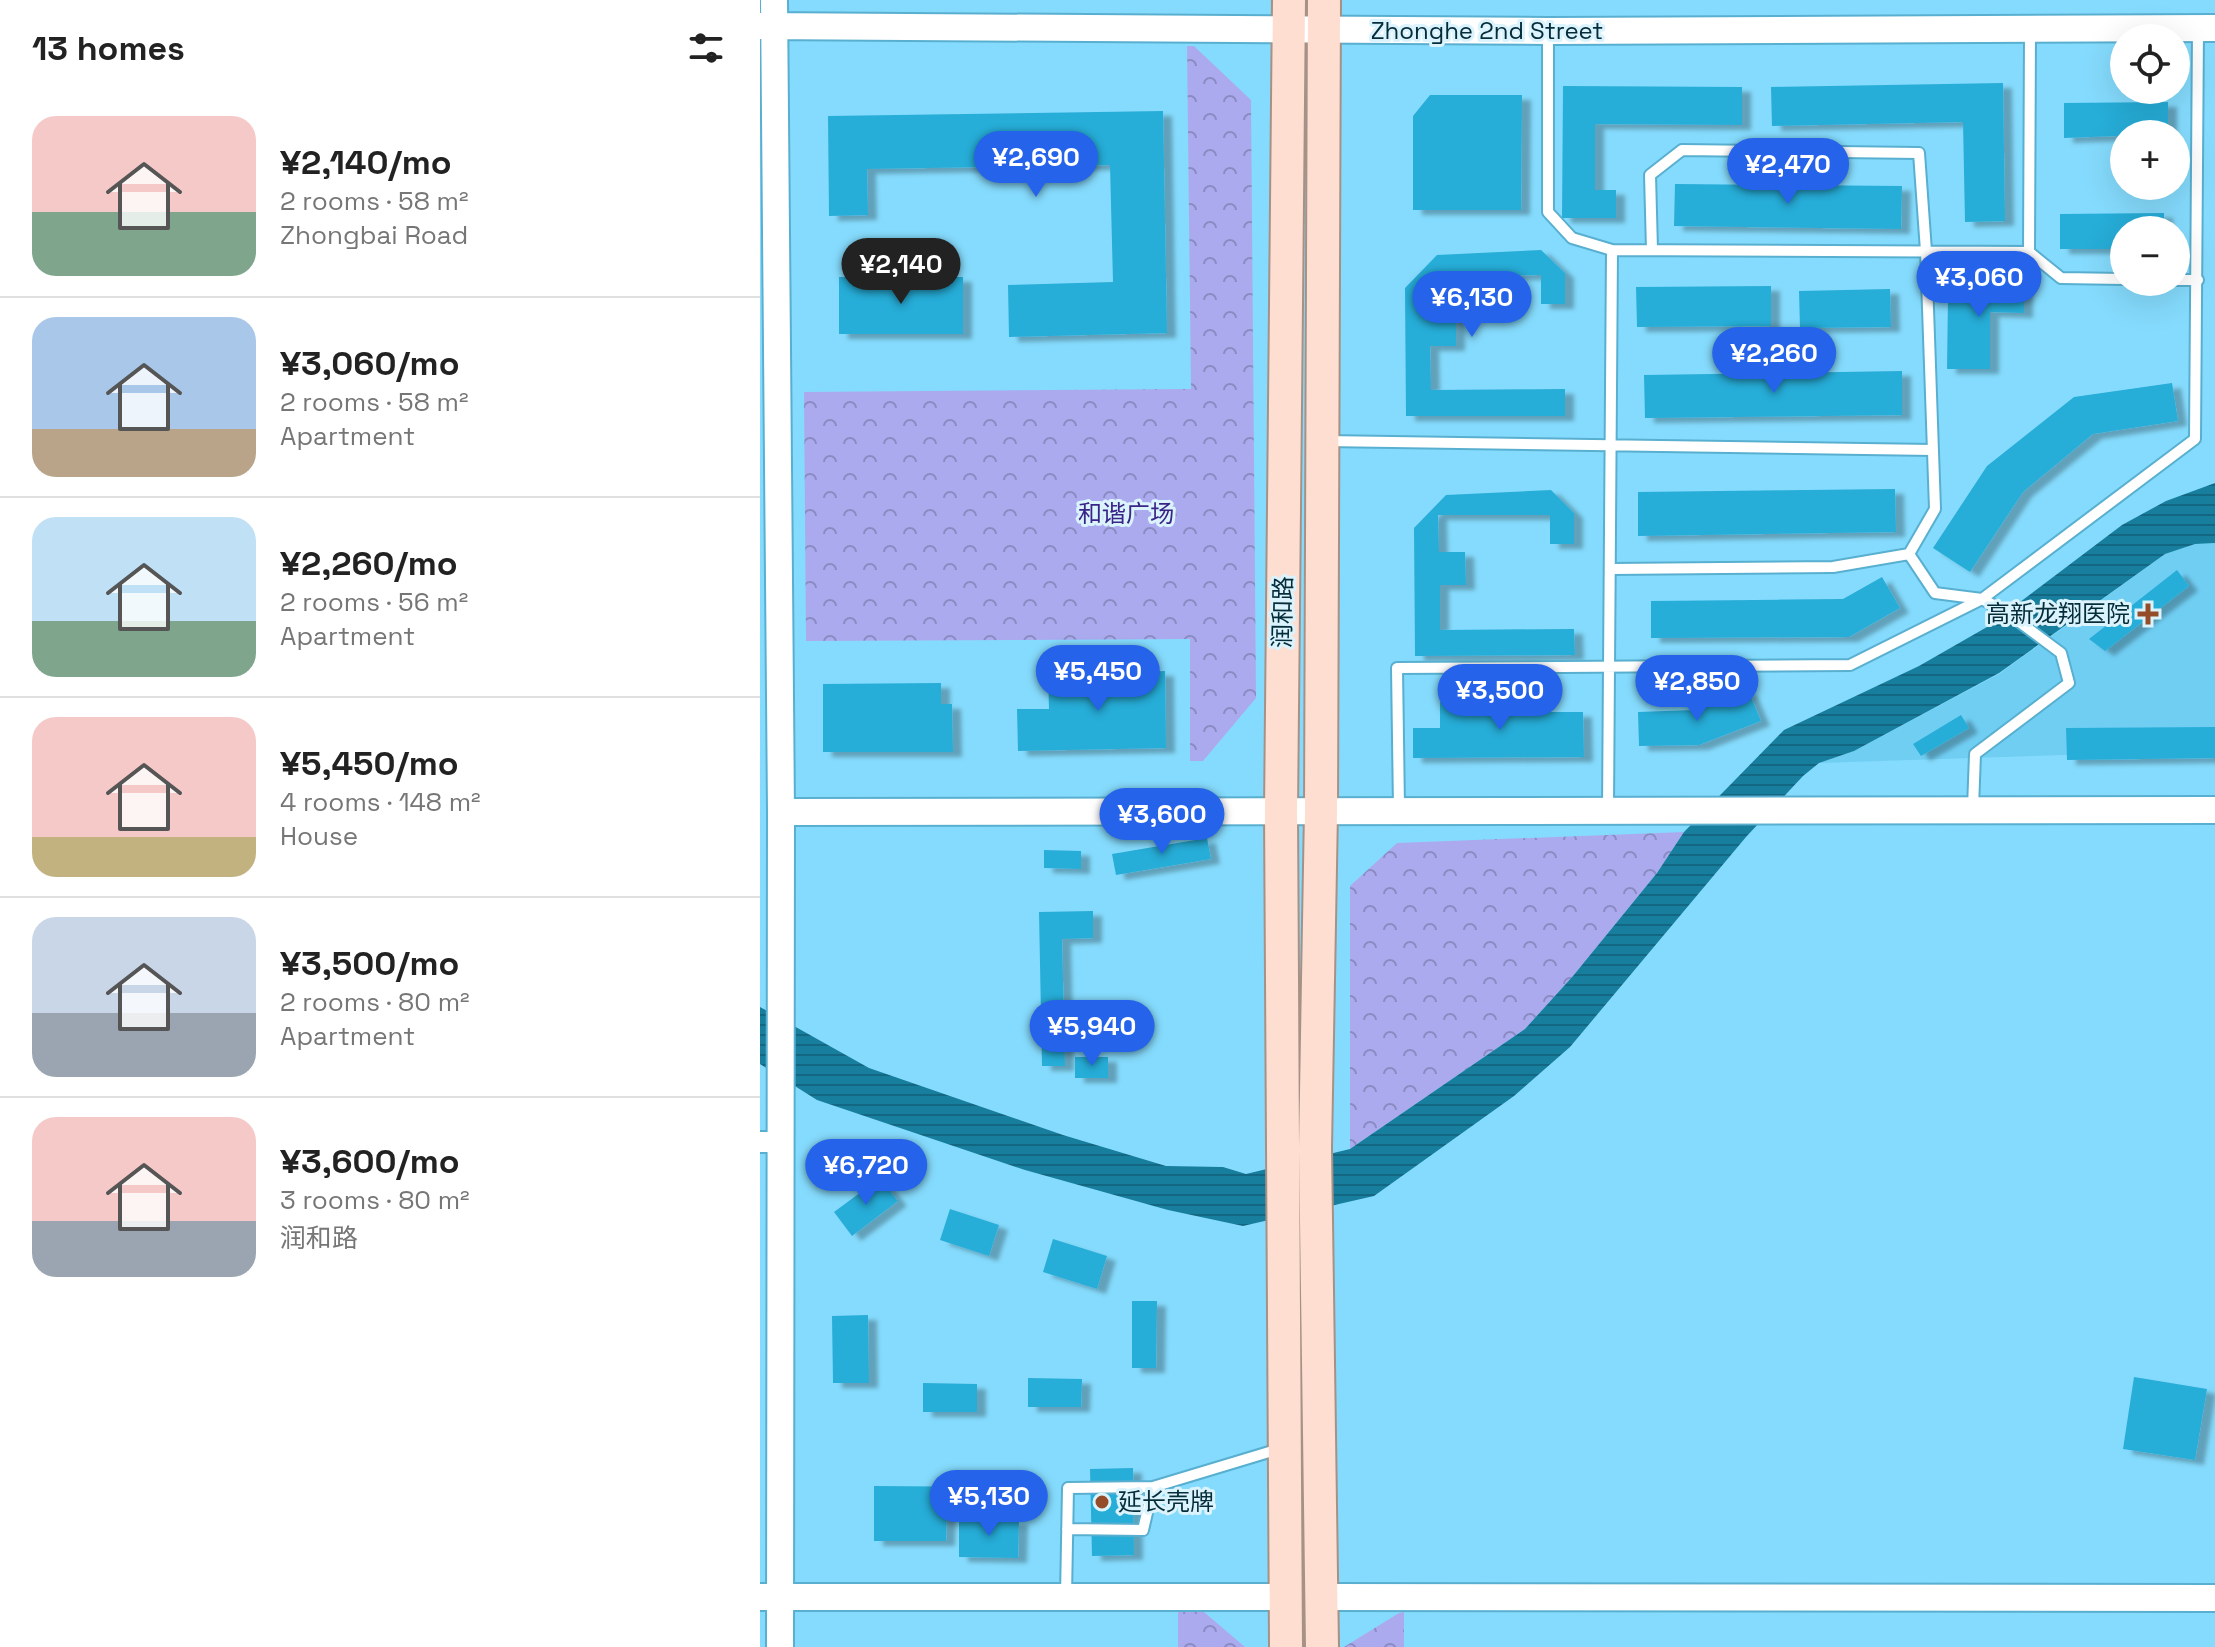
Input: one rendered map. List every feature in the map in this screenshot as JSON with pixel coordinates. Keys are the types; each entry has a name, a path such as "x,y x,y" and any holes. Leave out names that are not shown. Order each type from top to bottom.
{"main road":[{"name":"润和路","path":"1286,1647 1281,811 1289,15"},
{"name":"润和路","path":"1322,1647 1315,1148 1321,811 1325,15"}],"street":[{"name":"Zhonghe 2nd Street","path":"768,14 1325,15 2209,25"},
{"path":"768,14 781,812 779,1081 770,1142 770,1597 780,1647"},
{"name":"Zhonghe 2nd Street","path":"1325,15 1548,31 2030,30 2209,25"},
{"path":"781,812 2215,810"},
{"path":"770,1597 1286,1597"},
{"path":"1321,1597 2215,1598"}],"lane":[{"path":"1399,811 1397,668 1850,665 1982,599 2195,439 2209,25"},
{"path":"2029,252 2030,30"},
{"path":"1548,31 1548,212 1572,238 1612,250 2029,252 2061,278 2110,279"},
{"path":"1652,250 1650,175 1682,150 1919,153 1926,251 1935,509 1909,554"},
{"path":"1608,811 1612,250"},
{"path":"2190,280 2198,280"},
{"path":"1323,441 1933,450"},
{"path":"1610,569 1833,567 1909,554"},
{"path":"1909,554 1935,593 1982,599 2006,612 2061,653 2069,683 1975,754 1973,810"},
{"path":"1065,1597 1068,1488 1153,1487 1284,1447"},
{"path":"1067,1529 1143,1530 1153,1487"}],"shaded area":[{"path":"2215,483 2215,543 2195,544 2165,554 1999,673 1854,751 1819,763 1746,837 1570,1047 1514,1096 1374,1196 1243,1226 1168,1210 1025,1170 817,1100 760,1064 760,1007 869,1068 1063,1135 1166,1166 1223,1167 1246,1174 1350,1149 1525,1029 1573,976 1657,873 1684,832 1784,730 1919,666 1987,627 2122,525 2166,501"},
{"name":"高新龙翔医院","path":"2215,543 2215,750 1819,763 1854,751 1999,674 2165,554 2195,544"}],"green space":[{"name":"和谐广场","path":"1187,46 1194,46 1251,100 1256,698 1203,761 1190,761 1190,639 806,641 804,392 1191,389"},
{"path":"1684,832 1657,873 1573,976 1525,1029 1350,1149 1350,886 1397,843"},
{"path":"1178,1611 1204,1612 1245,1647 1178,1647"},
{"path":"1404,1612 1404,1647 1344,1647 1399,1613"}],"building":[{"path":"2003,83 2005,221 1965,222 1963,122 1772,126 1771,87"},
{"path":"1563,86 1742,87 1742,125 1595,124 1595,190 1616,190 1616,218 1562,218"},
{"path":"1430,95 1522,95 1521,210 1413,210 1413,116"},
{"path":"2064,103 2168,104 2168,120 2110,120 2110,136 2064,138"},
{"path":"1163,111 1167,333 1009,337 1008,285 1113,282 1110,165 867,169 868,215 829,216 828,116"},
{"path":"1675,184 1902,186 1901,229 1674,226"},
{"path":"2164,213 2164,216 2110,216 2110,249 2060,249 2060,214"},
{"path":"1541,250 1565,273 1565,304 1541,304 1541,275 1429,276 1430,313 1456,313 1456,346 1430,346 1431,390 1565,389 1565,416 1406,416 1405,288 1437,255"},
{"path":"839,277 963,277 963,334 839,334"},
{"path":"1962,278 2024,278 2024,313 1990,312 1990,369 1947,369 1948,296 1961,296"},
{"path":"1771,286 1771,326 1637,327 1636,287"},
{"path":"1890,289 1891,327 1800,328 1799,291"},
{"path":"1902,371 1902,415 1645,418 1644,375"},
{"path":"2172,383 2178,421 2093,434 2023,492 1970,572 1933,548 1987,466 2074,397"},
{"path":"1895,489 1896,532 1638,536 1638,492"},
{"path":"1551,490 1574,513 1574,544 1550,544 1550,515 1438,515 1439,552 1465,552 1466,585 1440,585 1440,630 1574,629 1575,655 1415,656 1414,528 1446,495"},
{"path":"2177,570 2189,586 2105,651 2089,639"},
{"path":"1882,577 1900,608 1849,637 1651,638 1651,601 1843,599"},
{"path":"1165,671 1166,748 1018,751 1017,709 1049,709 1048,674"},
{"path":"941,683 941,704 952,704 953,752 823,752 823,684"},
{"path":"1748,690 1761,721 1699,745 1639,746 1638,712 1694,710"},
{"path":"1532,701 1532,712 1583,712 1584,757 1413,758 1413,728 1440,728 1440,702"},
{"path":"1961,715 1969,728 1921,756 1913,744"},
{"path":"2215,727 2215,758 2067,760 2066,728"},
{"path":"1207,838 1211,859 1116,875 1112,854"},
{"path":"1044,850 1081,851 1081,869 1044,868"},
{"path":"1093,911 1093,938 1062,939 1065,1066 1042,1066 1039,912"},
{"path":"1075,1057 1108,1057 1108,1078 1075,1078"},
{"path":"880,1178 898,1201 852,1236 834,1212"},
{"path":"950,1209 999,1225 989,1256 940,1240"},
{"path":"1053,1239 1107,1256 1097,1289 1043,1272"},
{"path":"1132,1301 1157,1301 1156,1368 1132,1368"},
{"path":"868,1315 869,1383 833,1383 832,1316"},
{"path":"2134,1377 2207,1389 2195,1460 2123,1449"},
{"path":"1028,1378 1082,1379 1081,1407 1028,1407"},
{"path":"923,1383 977,1384 977,1412 923,1412"},
{"path":"1133,1468 1134,1555 1092,1556 1090,1469"},
{"path":"874,1486 1012,1487 1012,1510 947,1509 946,1541 874,1541"},
{"path":"959,1519 1019,1520 1018,1558 959,1557"}],"place":[{"name":"高新龙翔医院","path":"2148,614"},
{"name":"延长壳牌","path":"1102,1502"}]}
